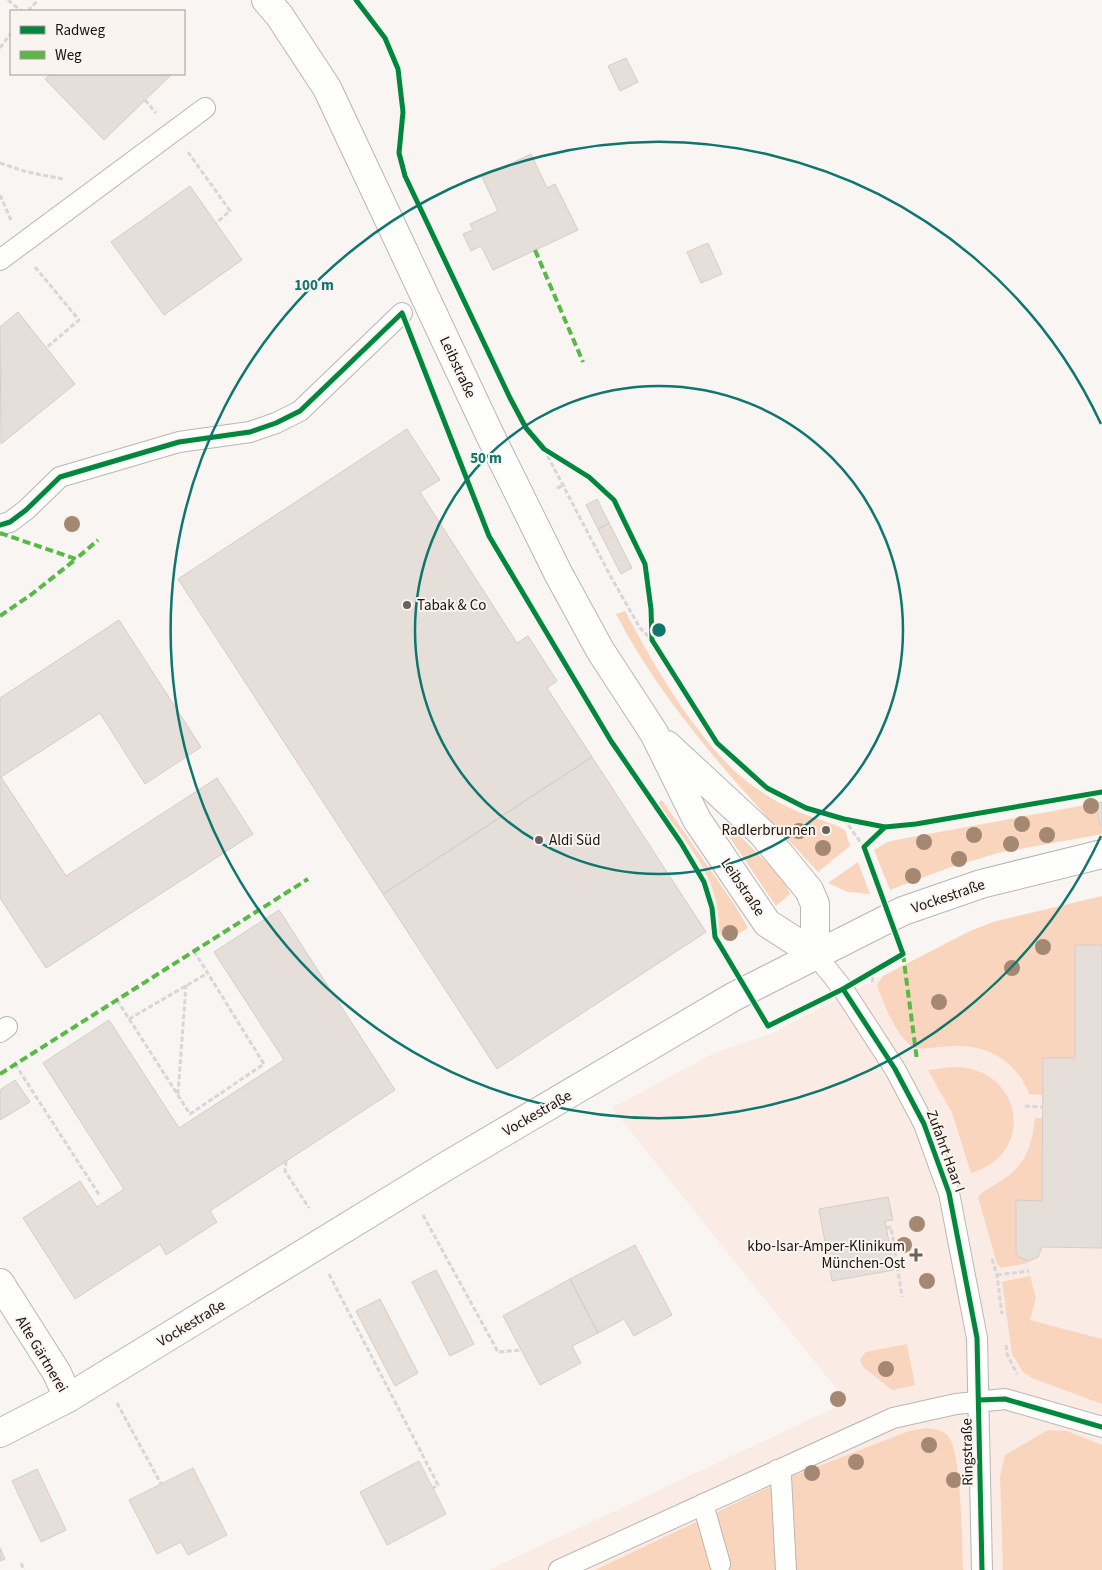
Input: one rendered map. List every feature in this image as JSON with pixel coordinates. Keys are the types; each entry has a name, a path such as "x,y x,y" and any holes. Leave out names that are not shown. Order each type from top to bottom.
{"street":[{"name":"Leibstraße","path":"266,0 279,15 326,88 489,433 558,573 600,650 654,733 697,820 767,923 815,954"},
{"name":"Leibstraße","path":"654,733 762,833 809,890 815,904 815,954"},
{"name":"Vockestraße","path":"0,1433 68,1398 448,1165 733,997 903,911 981,884 1102,854"},
{"name":"Alte Gärtnerei","path":"0,1284 57,1373 68,1398"}],"lane":[{"path":"0,260 205,108"},
{"path":"0,525 10,522 26,510 60,477 179,442 250,432 276,423 300,411 402,314"},
{"name":"Zufahrt Haar I","path":"815,954 843,989 895,1068 924,1124 949,1192 968,1281 977,1338 979,1400"},
{"name":"Ringstraße","path":"982,1570 979,1400 1005,1399 1102,1427"},
{"path":"558,1570 893,1418 979,1400"},
{"path":"777,1470 781,1477 786,1570"},
{"path":"703,1504 720,1564"}],"path":[{"path":"8,0 20,10"},
{"path":"29,10 38,0"},
{"path":"0,48 10,34"},
{"path":"145,100 174,132 230,211 216,223"},
{"path":"0,163 27,172 100,186"},
{"path":"18,245 79,320 46,348"},
{"path":"538,442 565,484 611,577 640,628 657,648"},
{"path":"544,449 559,458"},
{"path":"557,488 565,484"},
{"path":"652,632 652,640"},
{"path":"844,820 864,847"},
{"path":"117,1000 190,1114 264,1064 194,951"},
{"path":"128,1019 208,972"},
{"path":"178,1095 186,985"},
{"path":"15,1064 100,1196"},
{"path":"1024,1106 1043,1107"},
{"path":"286,1161 285,1171 309,1208"},
{"path":"419,1208 498,1352 521,1350"},
{"path":"886,1228 891,1228 902,1297"},
{"path":"325,1267 343,1298 438,1485 433,1488"},
{"path":"997,1276 1029,1271"},
{"path":"115,1399 161,1484"},
{"path":"21,1563 24,1570"}],"shaded area":[{"path":"625,611 651,658 683,709 720,756 739,775 775,800 799,812 845,830 850,846 818,872 762,812 683,718 636,650 616,614"},
{"path":"662,800 736,907 748,928 730,939 724,938 719,933 715,896 708,879 691,849 658,803"},
{"path":"1102,802 1102,834 998,853 951,867 890,890 874,850 887,842 901,839"},
{"path":"726,822 783,879 790,894 776,906 722,826"},
{"path":"858,862 870,894 848,892 828,883"},
{"name":"kbo-Isar-Amper-Klinikum München-Ost","path":"1102,896 1102,1570 489,1570 847,1402 612,1108 714,1053 770,1034 970,931 993,922"},
{"path":"1102,896 1102,945 1075,946 1075,1058 1043,1058 1043,1095 1029,1094 1018,1074 1011,1066 994,1054 973,1047 961,1046 914,1048 896,1028 877,985 883,976 970,931 993,922"},
{"path":"953,1067 976,1070 994,1080 1007,1095 1013,1112 1013,1131 1006,1148 992,1163 971,1173 952,1113 928,1070"},
{"path":"1035,1118 1043,1118 1042,1201 1016,1201 1016,1252 1019,1257 1029,1261 1028,1263 1001,1268 997,1264 978,1197 1010,1175 1022,1161 1030,1146"},
{"path":"1030,1276 1036,1298 1030,1320 1102,1339 1102,1404 1032,1378 1023,1372 1012,1354 1002,1282"},
{"path":"907,1344 915,1385 892,1390 862,1366 860,1359 866,1352"},
{"path":"927,1428 943,1432 948,1436 953,1445 959,1479 963,1570 595,1570 793,1476 909,1431"},
{"path":"1048,1430 1067,1431 1102,1445 1102,1570 1003,1570 1000,1476 1005,1455"}],"building":[{"path":"626,58 638,82 620,91 608,66"},
{"path":"50,75 171,75 104,140 45,79"},
{"path":"531,154 547,188 555,184 578,230 493,270 481,246 471,251 463,234 473,230 470,224 498,211 482,177"},
{"path":"190,186 242,260 164,315 111,242"},
{"path":"708,243 722,274 701,283 687,252"},
{"path":"18,312 75,384 1,444 0,327"},
{"path":"407,429 440,480 420,492 517,643 528,636 557,681 547,688 592,757 383,894 178,579"},
{"path":"597,499 609,523 598,529 586,505"},
{"path":"609,523 632,568 621,574 598,529"},
{"path":"119,620 201,747 145,784 100,713 1,777 66,876 217,778 253,834 46,968 0,898 0,698"},
{"path":"592,757 706,932 497,1069 383,894"},
{"path":"1102,802 1102,825 1100,825 1096,803"},
{"path":"279,910 395,1090 210,1211 217,1222 166,1255 160,1244 75,1299 23,1218 80,1181 97,1207 124,1189 43,1063 109,1020 179,1128 284,1060 214,952"},
{"path":"1075,945 1102,945 1102,1248 1042,1247 1038,1257 1029,1261 1019,1257 1016,1252 1016,1200 1042,1201 1043,1058 1075,1058"},
{"path":"15,1080 30,1102 0,1120 0,1090"},
{"path":"888,1197 893,1220 885,1221 894,1270 832,1281 819,1209"},
{"path":"635,1245 672,1315 634,1336 624,1319 598,1333 570,1279"},
{"path":"436,1270 474,1344 450,1356 412,1282"},
{"path":"570,1279 598,1333 572,1346 581,1363 540,1385 503,1316"},
{"path":"380,1299 418,1373 395,1386 356,1311"},
{"path":"419,1461 446,1514 387,1545 360,1492"},
{"path":"193,1468 227,1535 188,1555 181,1542 157,1554 129,1500"},
{"path":"37,1469 66,1530 41,1542 12,1481"},
{"path":"0,1548 5,1559 0,1561"}],"marked path":[{"path":"535,250 583,362"},
{"path":"0,533 76,559 98,540"},
{"path":"0,616 32,594 76,559"},
{"path":"0,1074 308,879"},
{"path":"903,954 917,1060"}],"cycle path":[{"path":"356,0 385,38 398,69 403,112 399,153 405,176 510,398 526,428 544,449 589,477 614,500 645,564 651,609 652,640 717,743 767,788 806,808 844,819 885,827 916,824 1102,792"},
{"path":"0,525 10,522 26,510 60,477 179,442 250,432 276,423 300,411 402,313 489,536 611,741 681,843 704,882 712,908 715,937 768,1026 843,989 903,954 864,847 885,827"},
{"path":"843,989 895,1069 924,1124 949,1193 977,1338 982,1570"},
{"path":"979,1400 1005,1399 1102,1427"}],"place":[{"name":"Tabak & Co","path":"407,605"},
{"name":"Radlerbrunnen","path":"826,830"},
{"name":"Aldi Süd","path":"539,840"},
{"name":"kbo-Isar-Amper-Klinikum München-Ost","path":"916,1255"}]}
